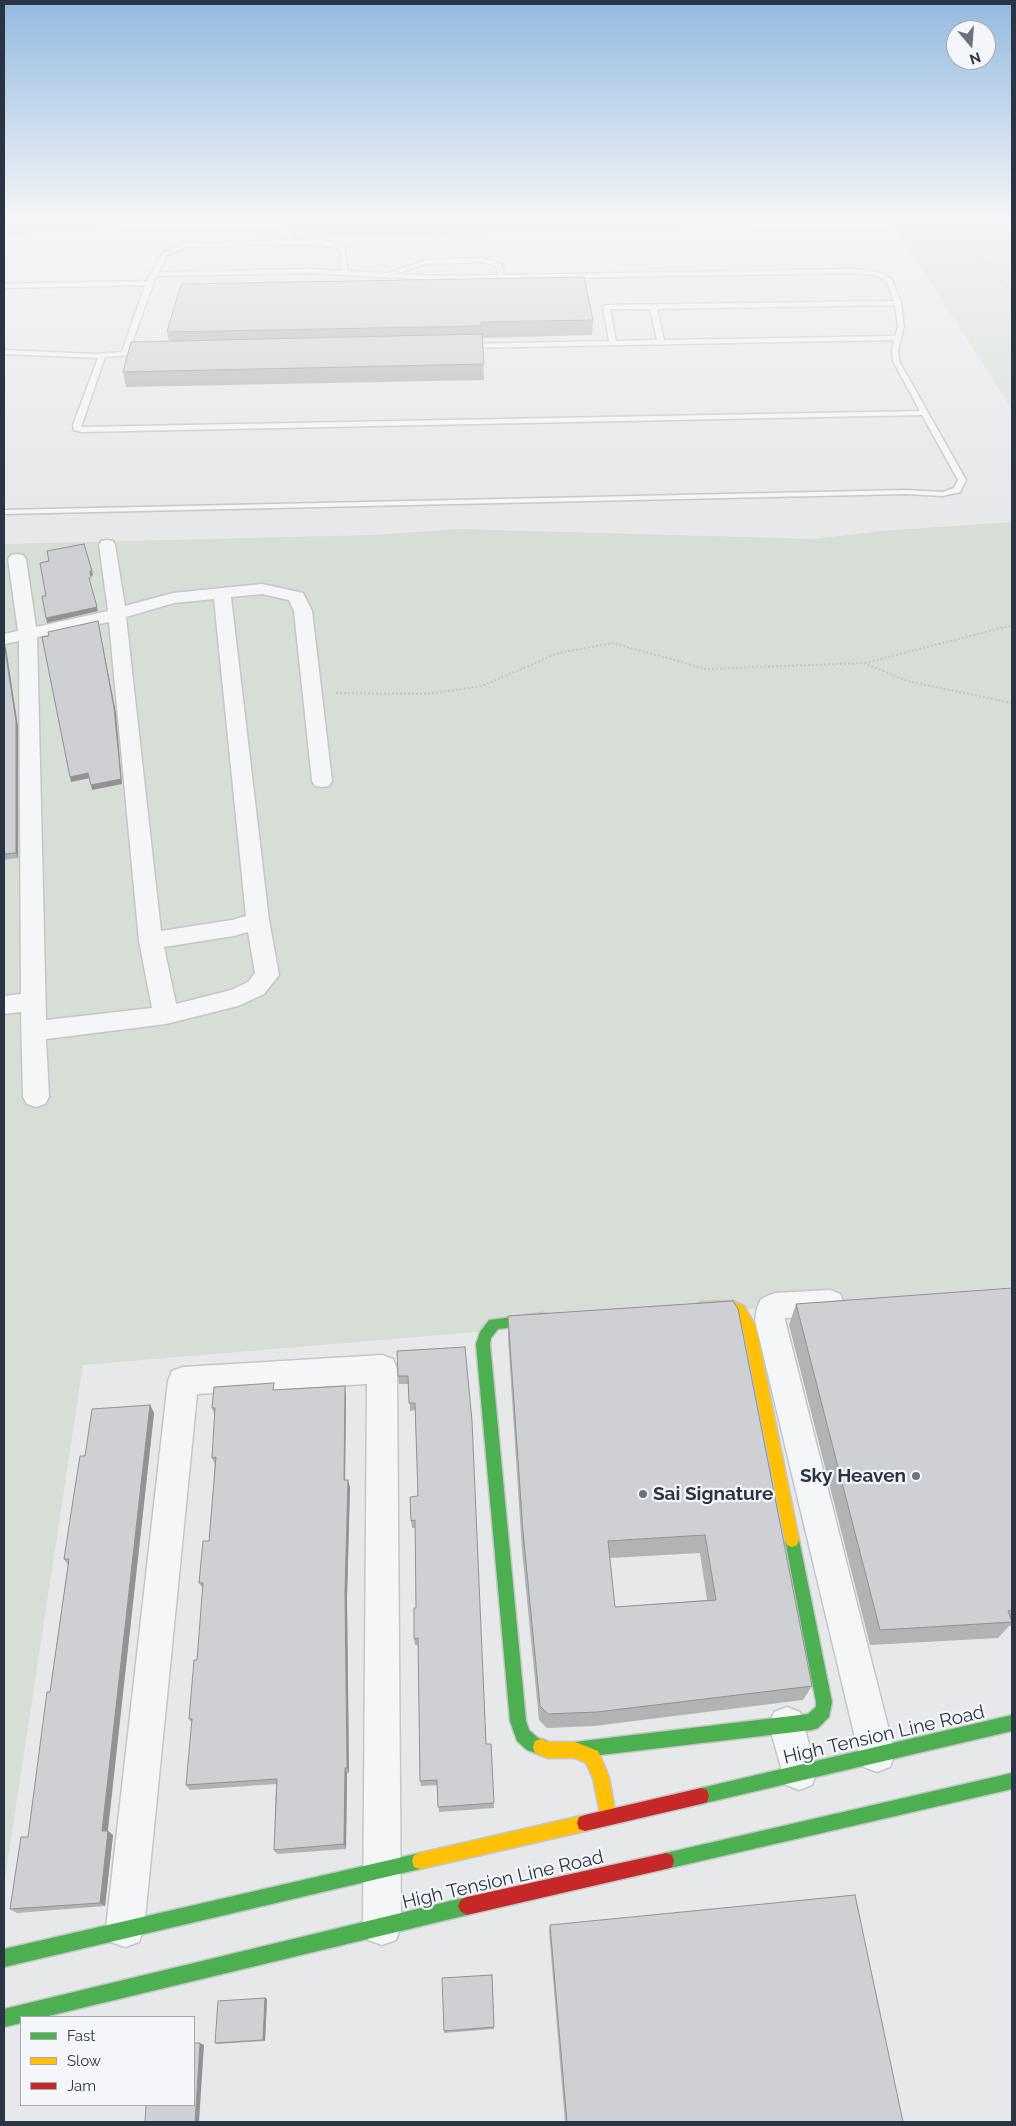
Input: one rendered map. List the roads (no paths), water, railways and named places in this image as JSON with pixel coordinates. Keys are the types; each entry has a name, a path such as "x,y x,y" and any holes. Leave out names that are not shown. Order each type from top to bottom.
{"main road":[{"path":"552,1318 494,1324 485,1336 483,1344 518,1722 523,1735 533,1744 548,1750 575,1750 812,1722 822,1711 824,1702 749,1326 740,1310 732,1307 690,1309"},
{"name":"High Tension Line Road","path":"4,1958 126,1928 1012,1723"},
{"path":"575,1750 592,1757 597,1767 601,1777 608,1817"},
{"name":"High Tension Line Road","path":"4,2018 382,1926 1012,1781"}],"street":[{"path":"107,544 117,614 152,941 166,1015"},
{"path":"17,559 28,635 36,1097"},
{"path":"4,639 117,614 173,598 262,589 281,590 297,597 303,612 322,781"},
{"path":"34,1031 166,1015 238,997 256,988 267,975 258,920 222,593"},
{"path":"152,941 234,928 258,920"},
{"path":"4,1005 33,1002"},
{"path":"854,1302 775,1306 771,1308 769,1313 877,1754"},
{"path":"126,1928 183,1380 382,1369 382,1926"},
{"path":"787,1725 799,1772"}],"lane":[{"path":"125,352 137,318"},
{"path":"608,318 613,343"},
{"path":"656,318 661,342"},
{"path":"4,512 951,492 961,486 960,474 924,413 896,360 895,350 901,327 900,318"},
{"path":"453,346 899,338"},
{"path":"4,352 102,356 125,352 154,352"},
{"path":"102,356 77,425 77,428 82,430 924,413"}],"place":[{"name":"Sky Heaven","path":"916,1476"},
{"name":"Sai Signature","path":"643,1494"}]}
